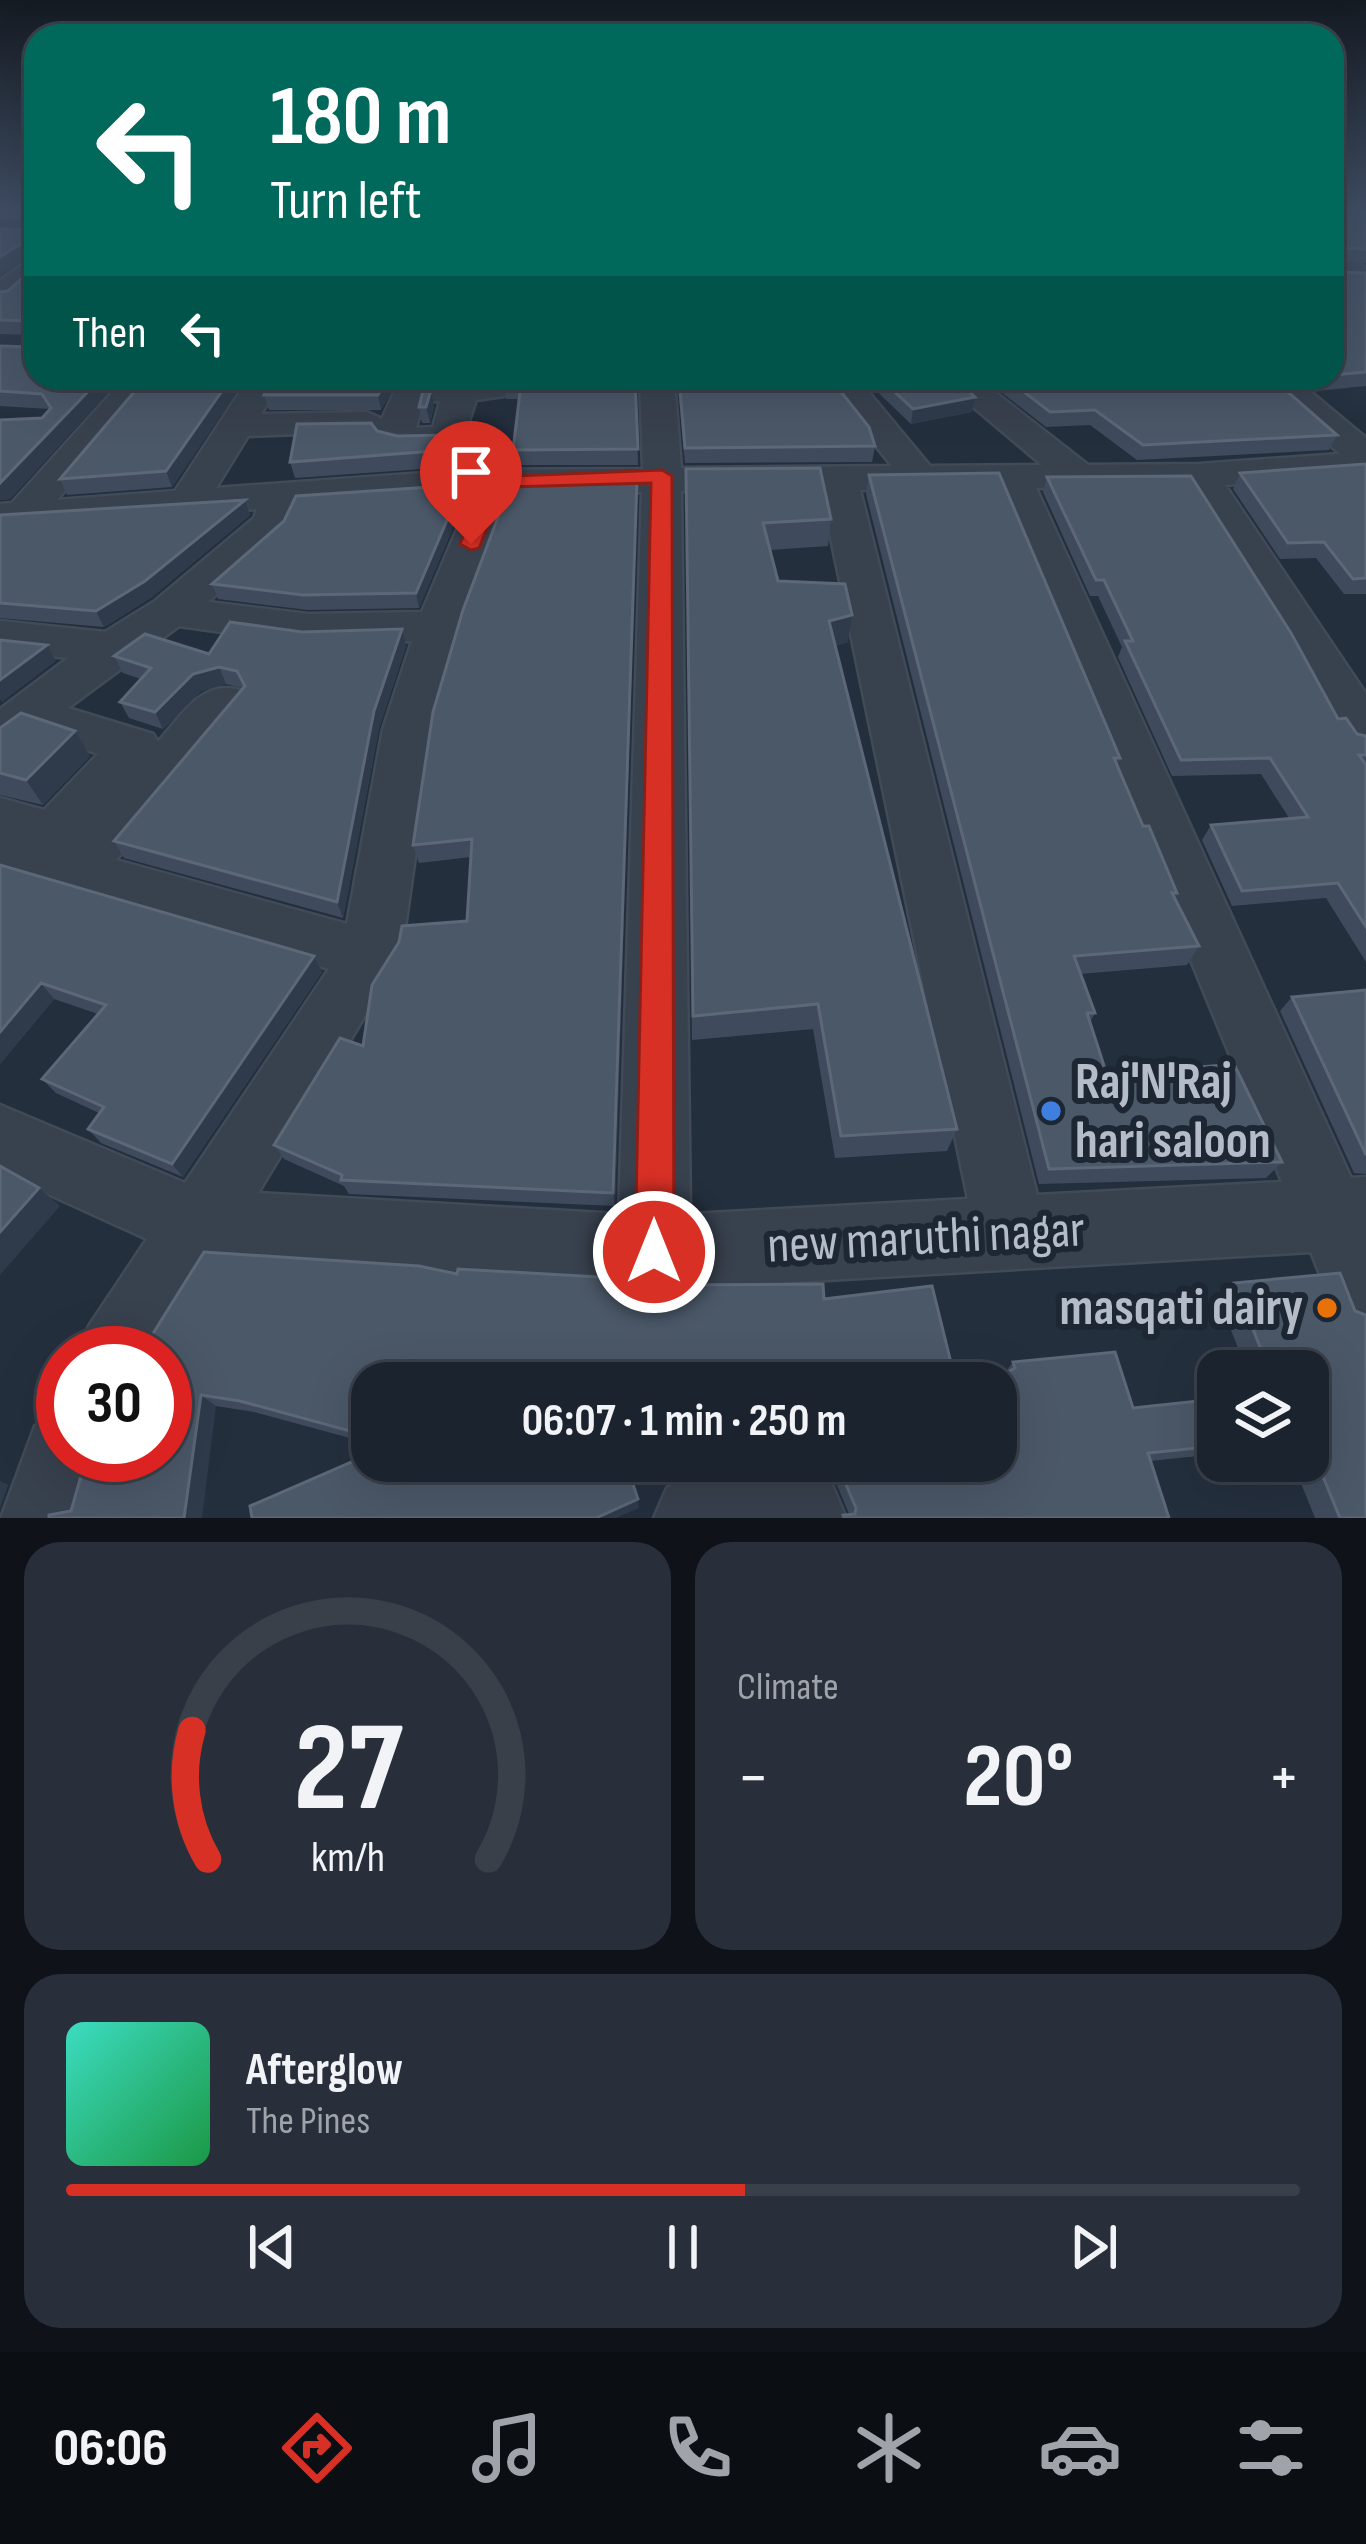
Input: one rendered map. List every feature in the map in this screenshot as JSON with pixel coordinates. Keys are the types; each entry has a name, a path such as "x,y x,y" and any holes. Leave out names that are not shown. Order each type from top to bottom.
{"street":[{"path":"11,515 131,390"},
{"path":"187,502 259,390"},
{"path":"654,1252 662,476 658,390"},
{"path":"850,390 919,477"},
{"path":"971,390 1075,473"},
{"path":"1288,390 1363,451"},
{"path":"134,1326 371,956 408,729 481,481 477,397"},
{"path":"238,425 380,423"},
{"path":"11,515 481,481 1199,475 1363,451"},
{"path":"1011,475 1348,1214 1366,1295"},
{"path":"1199,475 1366,733"},
{"path":"837,476 1010,1234"},
{"path":"0,756 24,722 113,648 171,611 272,523 283,492"},
{"path":"171,611 308,629 440,626"},
{"path":"0,636 113,648"},
{"path":"75,869 223,702"},
{"path":"0,819 58,831 135,747 24,722"},
{"path":"0,849 371,956"},
{"name":"new maruthi nagar","path":"0,1138 199,1225 654,1252 1348,1214"},
{"path":"697,1518 785,1471 803,1518"},
{"path":"44,1518 55,1482"}],"building":[{"path":"24,279 24,321 0,320 0,292"},
{"path":"1344,279 1366,279 1366,372 1344,374"},
{"path":"0,346 24,347 24,390 89,390 0,483 0,420 42,418 51,408 42,394 0,391"},
{"path":"136,390 223,390 166,471 60,479"},
{"path":"267,390 381,390 378,395 264,395"},
{"path":"431,390 426,407 419,407 423,391"},
{"path":"520,390 636,390 638,449 513,450"},
{"path":"680,390 840,390 869,427 875,446 685,448"},
{"path":"893,390 967,390 975,397 913,409"},
{"path":"1022,390 1286,390 1337,435 1143,445 1095,410 1050,412"},
{"path":"371,423 377,431 397,436 450,435 447,450 290,462 297,424"},
{"path":"1366,464 1366,578 1353,579 1324,542 1288,543 1240,473"},
{"path":"820,468 831,519 763,523 778,581 845,584 852,615 829,621 957,1129 841,1136 818,1004 693,1016 686,469"},
{"path":"999,473 1120,758 1114,758 1143,826 1149,826 1177,893 1172,893 1199,946 1074,956 1095,1013 1087,1013 1107,1075 1234,1064 1282,1162 1049,1169 869,475"},
{"path":"1191,476 1291,633 1338,719 1346,718 1357,734 1366,736 1366,755 1359,755 1366,765 1366,927 1338,883 1242,891 1211,825 1308,817 1270,758 1181,760 1125,641 1133,641 1104,580 1096,580 1047,477"},
{"path":"637,479 613,1193 341,1180 342,1175 274,1145 340,1038 363,1046 372,985 399,942 402,926 467,921 472,839 413,845 433,712 463,610 512,480"},
{"path":"462,485 416,593 303,595 212,584 284,521 296,496"},
{"path":"245,500 145,581 96,611 0,603 0,515"},
{"path":"230,622 302,632 402,629 374,711 337,902 114,841 245,686 237,671 219,667 193,674 155,712 120,702 151,668 114,656 145,634 209,654"},
{"path":"0,640 47,645 0,680"},
{"path":"21,713 75,731 26,780 0,773 0,728"},
{"path":"0,865 314,956 172,1164 88,1129 104,1107 42,1079 106,1005 41,983 0,1032"},
{"path":"1366,990 1366,1155 1292,997"},
{"path":"0,1166 39,1188 0,1232"},
{"path":"204,1252 419,1266 457,1274 458,1269 667,1281 667,1285 823,1284 824,1299 932,1286 951,1362 351,1362 351,1431 201,1395 192,1460 192,1326 158,1326"},
{"path":"1340,1273 1355,1311 1366,1315 1366,1518 1340,1518 1325,1482 1329,1482 1329,1350 1261,1350 1234,1283"},
{"path":"1115,1352 1133,1408 1197,1401 1197,1448 1148,1453 1169,1518 844,1518 855,1514 856,1508 845,1482 1017,1482 1017,1362 1013,1362"},
{"path":"351,1462 351,1482 632,1482 638,1499 596,1518 252,1518 250,1506"},
{"path":"79,1482 189,1482 184,1518 49,1518 71,1511"}],"place":[{"name":"Raj'N'Raj hari saloon","path":"1051,1111"},
{"name":"masqati dairy","path":"1327,1308"}],"route":[{"path":"471,544 496,481 662,476 654,1252"}]}
